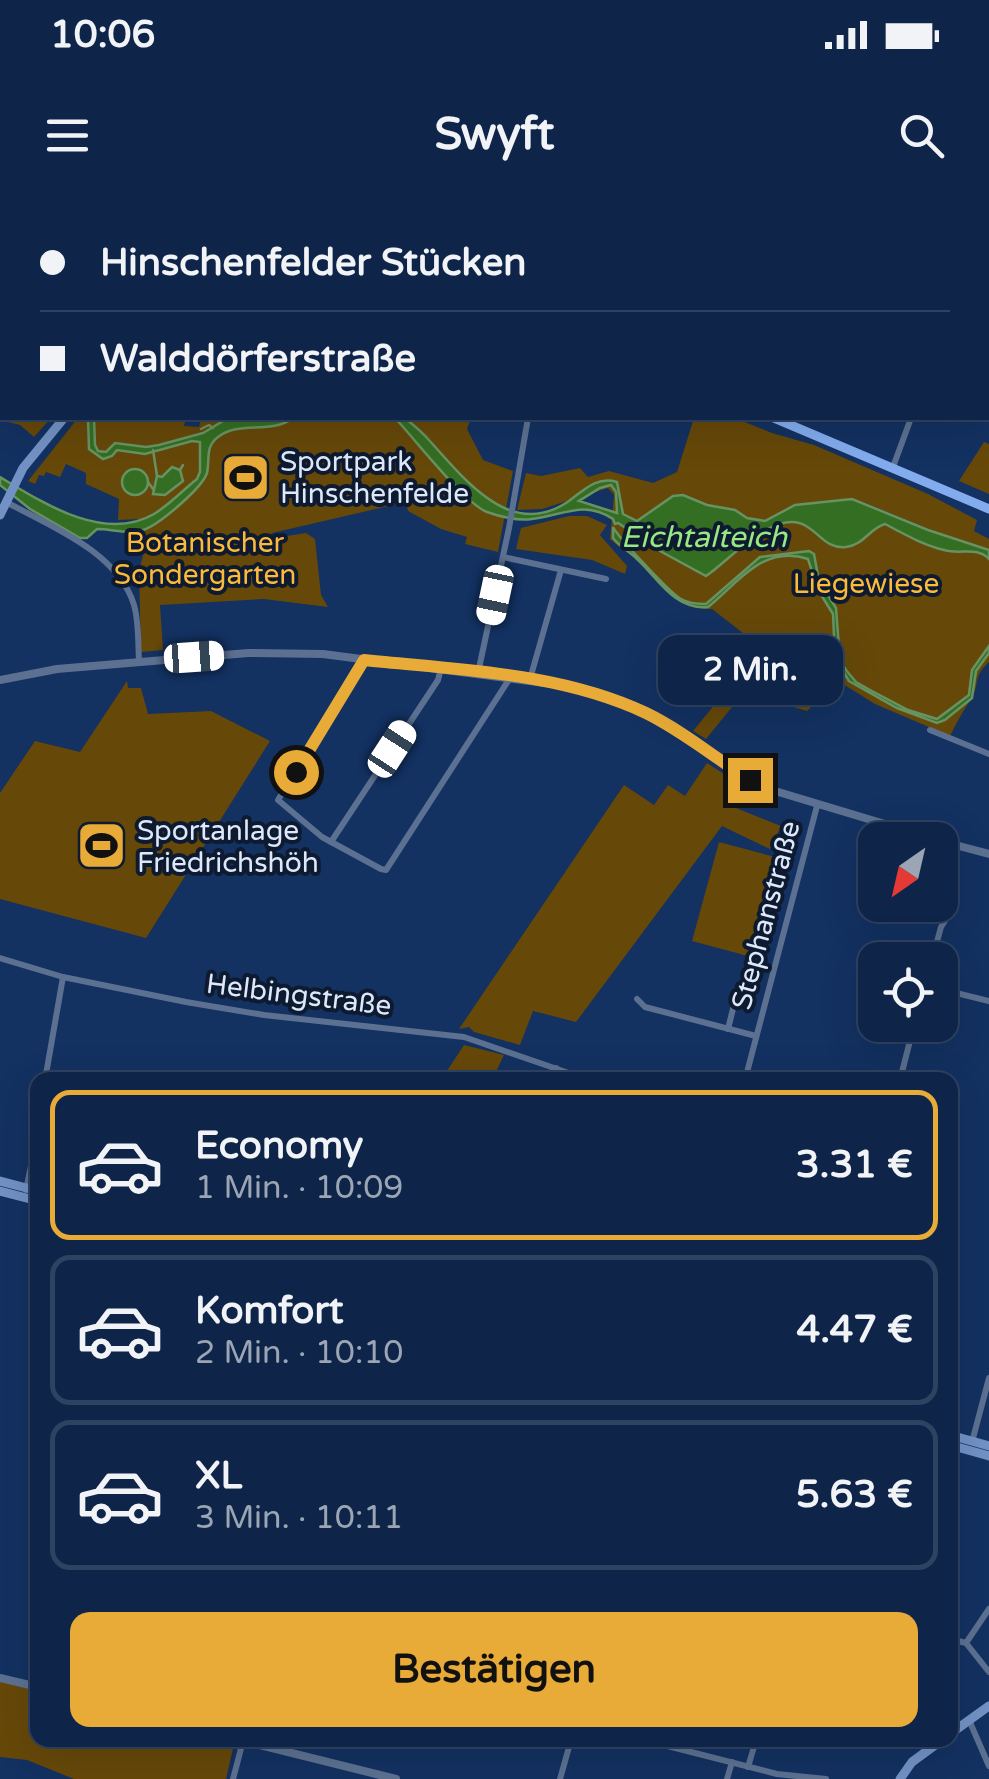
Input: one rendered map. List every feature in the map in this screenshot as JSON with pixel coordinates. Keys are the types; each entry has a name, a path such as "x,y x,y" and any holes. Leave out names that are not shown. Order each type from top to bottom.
{"main road":[{"path":"0,516 30,458 62,420"},
{"path":"779,420 989,509"},
{"path":"0,1181 30,1192"},
{"path":"0,1191 30,1192"},
{"path":"958,1437 989,1446"},
{"path":"958,1448 989,1456"},
{"path":"958,1728 989,1706"},
{"path":"900,1779 912,1762 932,1747"}],"street":[{"path":"478,673 528,420"},
{"path":"894,466 910,420"},
{"path":"10,493 118,575 134,606 139,661"},
{"path":"503,558 606,580"},
{"path":"530,680 560,570"},
{"path":"2,681 57,669 248,652 441,668 575,687 647,714 750,780 817,806 874,822"},
{"path":"364,660 278,800 305,825 386,870 510,677"},
{"path":"332,842 438,680 441,668"},
{"path":"930,730 989,754"},
{"name":"Stephanstraße","path":"747,1072 817,806"},
{"path":"958,845 989,853"},
{"name":"Helbingstraße","path":"0,958 63,977 264,1015 464,1037 567,1072"},
{"path":"46,1072 63,977"},
{"name":"Stephanstraße","path":"728,1029 737,993"},
{"path":"958,993 989,1000"},
{"name":"Stephanstraße","path":"636,999 646,1007 756,1036"},
{"path":"902,1072 910,1042"},
{"path":"555,1072 556,1068"},
{"path":"964,1449 973,1442 989,1378"},
{"path":"966,1642 989,1608"},
{"path":"958,1641 966,1642 989,1672"},
{"path":"0,1678 30,1686"},
{"path":"969,1720 989,1766"},
{"path":"233,1779 240,1747"},
{"path":"269,1747 396,1779"},
{"path":"560,1779 569,1747"},
{"path":"678,1747 793,1777 826,1779"},
{"path":"748,1766 754,1747"},
{"path":"728,1779 732,1762"}],"green space":[{"path":"0,420 49,420 34,437 20,425"},
{"name":"Botanischer Sondergarten","path":"76,420 186,420 184,426 199,427 201,420 470,420 467,429 483,460 513,471 498,552 465,544 467,537 441,529 408,511 406,502 272,533 269,536 274,538 306,533 315,539 321,595 328,607 264,599 160,605 163,650 141,652 139,570 144,545 140,519 118,520 119,499 86,484 86,473 66,464 60,477 46,472 39,475 35,484 28,481","holes":["126,472 142,474 147,479 141,495 121,483"]},
{"name":"Liegewiese","path":"693,420 740,420 814,445 928,494 977,520 974,531 989,539 989,662 950,736 875,704 838,681 807,711 750,694 741,696 706,739 693,731 725,692 723,688 766,651 712,609 690,606 672,596 610,539 614,495 608,488 542,509 517,510 526,473 541,476 580,468 588,477 609,471 653,483 677,472","holes":["683,495 735,510 747,518 765,521 788,508 844,499 865,503 971,546 969,551 949,552 885,524 858,544 833,543 804,524 786,522 761,531 706,576 624,527 627,519 642,520"]},
{"path":"984,442 989,444 989,494 959,481"},
{"path":"569,516 587,516 607,525 600,535 627,566 625,574 592,560 516,549 521,528"},
{"name":"Sportanlage Friedrichshöh","path":"127,681 128,688 141,688 148,714 211,711 270,741 146,938 0,899 0,793 35,741 80,752"},
{"path":"707,763 738,783 726,804 781,826 770,849 722,826 576,1022 533,1011 520,1045 474,1032 469,1027 459,1029 624,785 654,805 668,785 685,796"},
{"path":"719,842 786,860 759,959 692,941"},
{"path":"464,1045 504,1055 496,1072 446,1072"},
{"path":"0,1681 30,1689 30,1747 233,1747 226,1779 74,1779 27,1760 0,1757"}],"water":[{"path":"88,420 94,420 98,451 106,452 115,443 159,445 203,433 225,420 289,420 275,426 235,429 218,437 210,449 207,473 197,488 143,530 97,529 87,538 80,538 30,509 0,485 0,477 54,508 95,522 115,524 135,522 154,514 197,479 200,472 200,442 145,454 117,450 103,459 89,449"},
{"name":"Eichtalteich","path":"397,420 407,420 417,428 489,500 527,514 547,512 603,481 617,482 623,514 637,521 673,496 683,495 765,521 795,505 852,499 989,550 989,559 979,553 936,548 885,524 858,543 839,547 794,522 753,538 706,576 602,513 583,509 543,517 509,518 477,506","holes":["611,485 616,492 617,513 579,501"]},
{"path":"172,467 180,470 183,481 165,495 153,494 157,476 162,477"},
{"path":"135,469 144,473 148,482 144,491 135,495 126,491 122,482 126,473"},
{"path":"613,527 667,587 681,599 696,603 706,604 760,557 809,551 814,554 819,581 836,608 840,660 856,682 908,710 937,719 969,695 972,670 989,646 989,653 976,671 972,698 937,723 897,708 849,681 835,658 833,614 818,590 808,559 792,556 764,561 708,607 696,607 676,598 619,544 613,538"}],"waterway":[{"path":"201,429 209,425 213,428"},
{"path":"153,450 157,476"},
{"path":"180,470 183,465"},
{"path":"148,482 153,489"}],"place":[{"name":"Sportpark Hinschenfelde","path":"245,477"},
{"name":"Sportanlage Friedrichshöh","path":"102,846"}],"route":[{"path":"296,772 364,660 528,679 587,690 668,725 750,780"}]}
